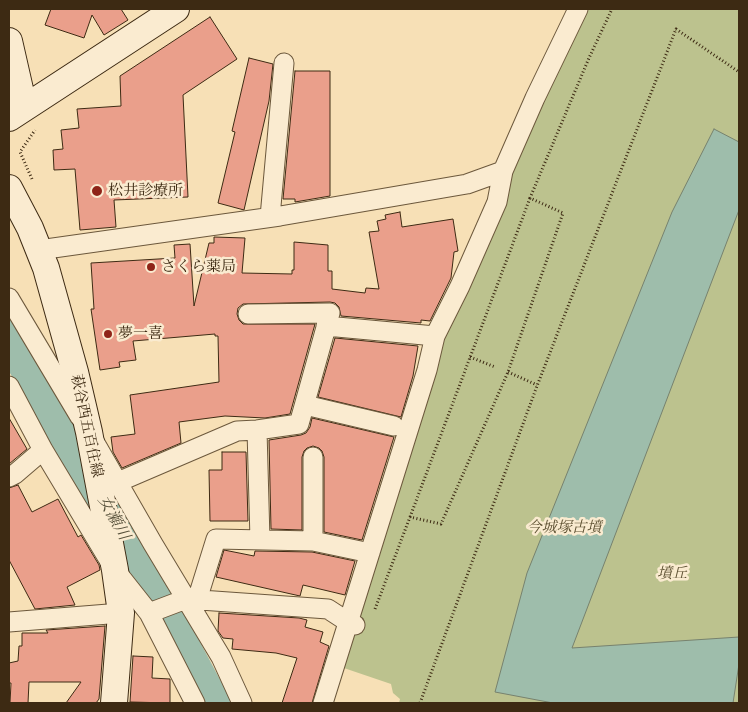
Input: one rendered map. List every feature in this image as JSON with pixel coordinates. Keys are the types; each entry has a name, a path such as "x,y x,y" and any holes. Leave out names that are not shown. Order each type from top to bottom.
{"main road":[{"path":"9,41 23,117 176,9"},
{"name":"萩谷西五百住線","path":"9,188 39,250 66,334 89,432 121,613 114,703"}],"street":[{"path":"323,703 352,623 370,553 427,370 435,336 460,286 497,202 503,171 535,98 578,9"},
{"path":"270,217 284,64"},
{"path":"39,250 270,217 468,184 503,171"},
{"path":"9,298 222,657 242,703"},
{"path":"118,482 237,431 300,424 330,313 248,314"},
{"path":"326,326 435,336"},
{"path":"9,386 43,450 149,613 195,703"},
{"path":"305,405 394,426"},
{"path":"257,430 260,540"},
{"path":"9,477 43,450"},
{"path":"313,457 313,541"},
{"path":"188,600 216,539 313,541 370,553"},
{"path":"149,613 188,600 328,609 352,623"},
{"path":"9,622 121,613"}],"path":[{"path":"374,610 530,198 589,58 612,9"},
{"path":"420,703 537,386 676,30 739,72"},
{"path":"20,152 23,117"},
{"path":"410,517 441,524 508,372 563,213 530,198"},
{"path":"470,357 495,367"},
{"path":"508,372 537,386"}],"green space":[{"name":"今城塚古墳","path":"589,9 739,9 739,703 399,703 400,699 393,693 391,684 338,666 441,345 539,109"}],"shaded area":[{"path":"714,129 739,142 739,210 572,648 739,637 739,664 733,703 553,703 495,692 527,573 672,212"}],"building":[{"path":"51,9 121,9 128,20 104,35 92,15 84,38 45,25"},
{"path":"210,17 237,59 183,95 188,197 114,200 116,227 80,230 75,169 54,170 53,150 63,149 61,130 79,128 77,109 121,106 120,76"},
{"path":"249,58 273,64 269,101 244,210 218,203 235,132 232,131"},
{"path":"295,71 330,71 330,196 295,202 295,199 283,199"},
{"path":"400,212 402,227 453,219 458,251 454,252 451,278 430,321 421,320 421,323 341,316 339,307 335,303 330,302 243,304 238,308 237,314 243,324 315,324 290,414 265,418 225,416 179,422 181,443 122,468 113,452 111,437 135,434 130,395 219,382 218,336 215,336 215,334 133,341 136,360 119,362 120,367 100,370 91,309 94,309 91,263 175,258 174,245 190,244 194,306 209,243 214,243 214,237 245,238 242,273 292,274 292,270 294,270 294,242 328,245 328,271 332,271 332,289 365,293 366,288 379,289 369,232 379,231 377,221 386,219 385,215"},
{"path":"335,338 418,346 413,376 401,417 318,397"},
{"path":"9,418 27,449 9,464"},
{"path":"312,418 394,437 362,540 324,532 324,457 319,448 313,446 304,451 302,457 302,530 271,529 269,440 306,433"},
{"path":"222,452 246,452 248,521 210,521 209,470 222,470"},
{"path":"18,485 32,512 58,499 78,537 81,535 99,565 100,570 67,587 75,605 35,609 9,560 9,488"},
{"path":"224,550 254,556 255,551 312,552 355,561 345,595 303,585 300,596 216,577"},
{"path":"219,613 299,618 307,620 305,627 323,632 320,642 329,646 312,703 282,703 297,658 276,653 232,649 233,639 223,638 218,631"},
{"path":"105,626 99,699 96,703 66,703 81,682 29,682 28,703 10,703 9,663 18,661 19,646 22,646 22,633 48,633 46,630"},
{"path":"133,656 153,657 152,678 170,679 170,703 130,702"}],"waterway":[{"name":"女瀬川","path":"9,335 125,539 212,703"}],"place":[{"name":"松井診療所","path":"97,191"},
{"name":"さくら薬局","path":"151,267"},
{"name":"夢一喜","path":"108,334"}],"park label":[{"name":"墳丘","path":"672,574"}]}
